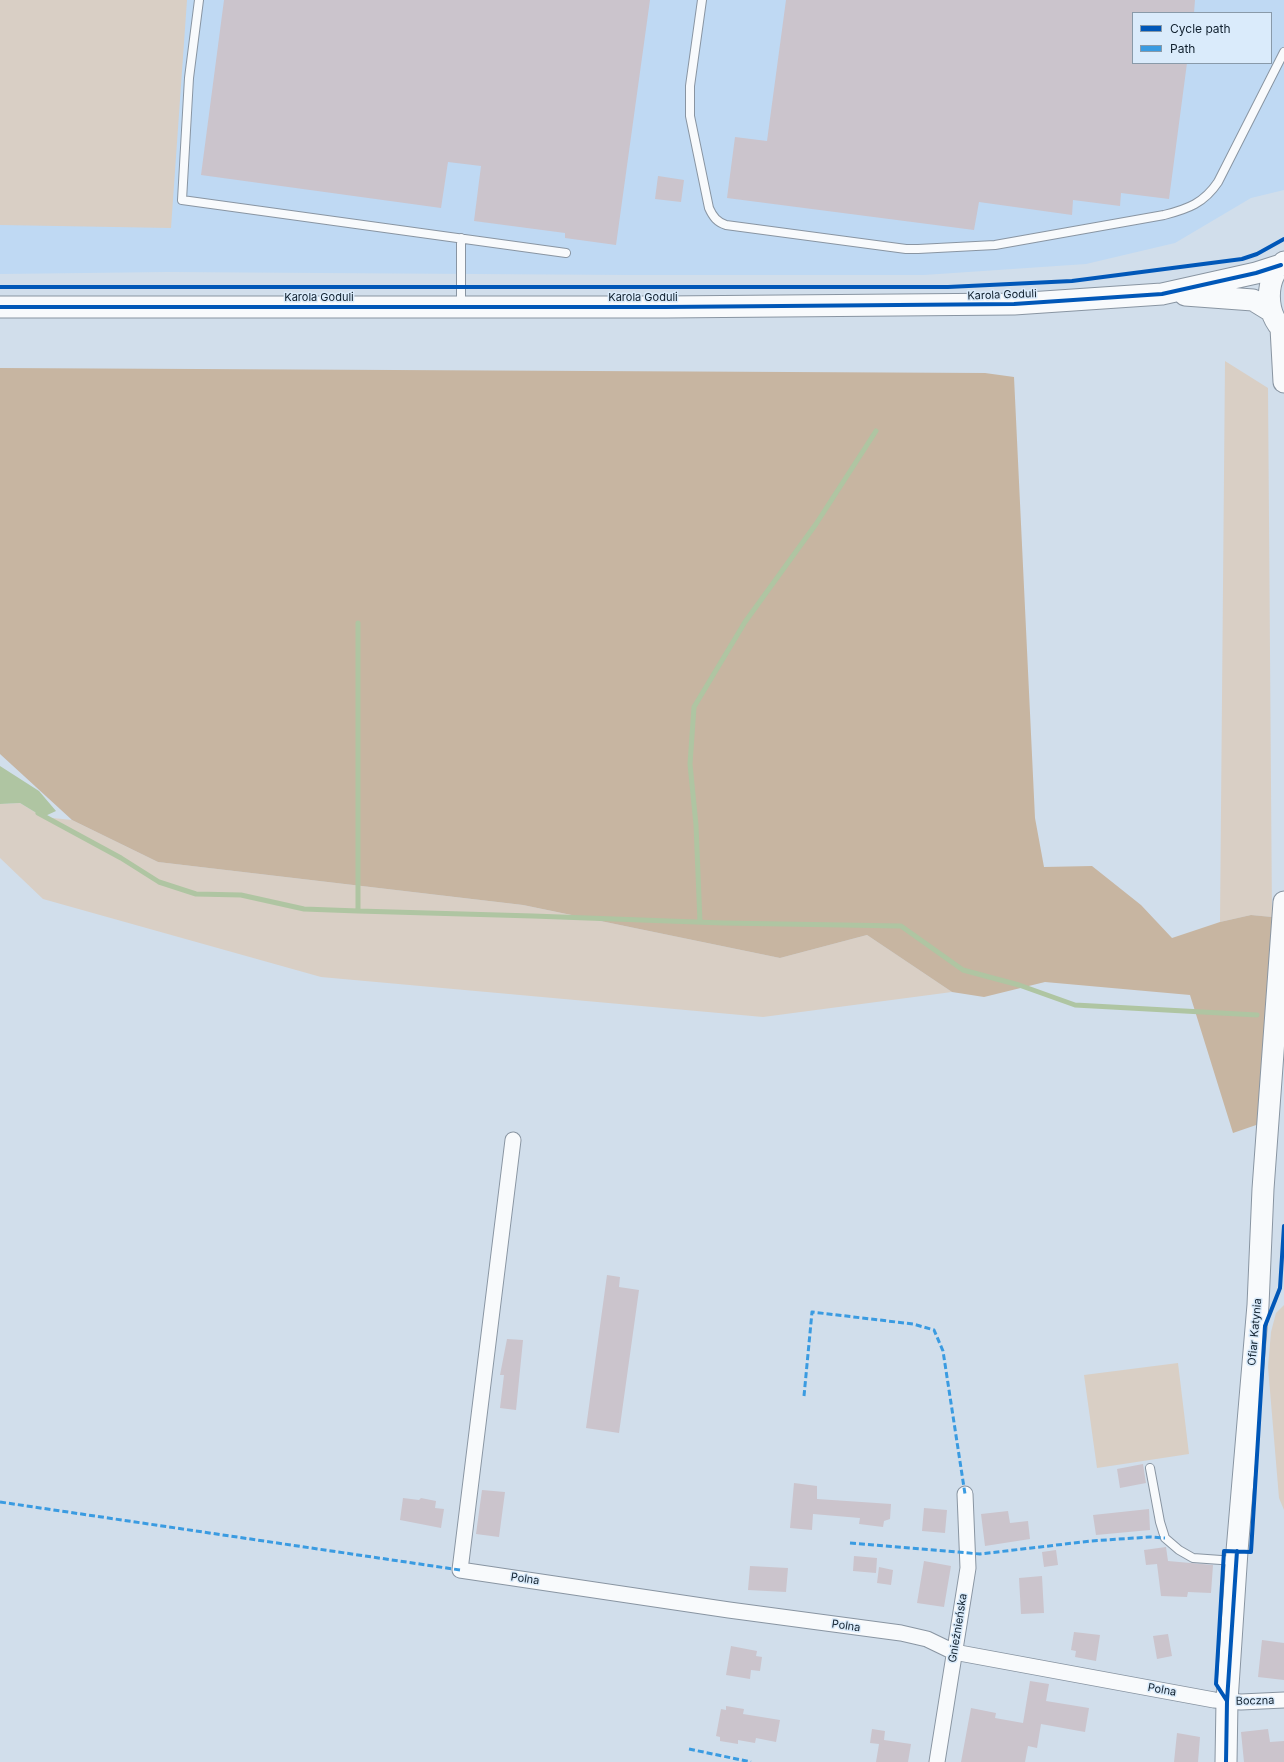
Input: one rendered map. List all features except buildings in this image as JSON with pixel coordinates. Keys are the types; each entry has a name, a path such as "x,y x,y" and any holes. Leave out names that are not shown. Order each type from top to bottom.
{"street":[{"name":"Karola Goduli","path":"1162,294 1256,273 1283,264"},
{"path":"1283,264 1274,275 1270,286 1269,298 1279,323 1284,382"},
{"name":"Karola Goduli","path":"0,307 944,306 1014,304 1162,294 1253,300 1279,323"},
{"name":"Ofiar Katynia","path":"1226,1762 1227,1701 1236,1561 1258,1305 1263,1189 1284,902"},
{"name":"Polna","path":"513,1140 460,1570 728,1610 901,1633 927,1640 954,1652 1227,1701"},
{"name":"Gnieźnieńska","path":"938,1762 968,1568 965,1494"},
{"name":"Boczna","path":"1227,1701 1241,1702 1284,1700"}],"lane":[{"path":"199,0 189,78 182,200 566,253"},
{"path":"702,0 690,86 690,116 709,208 713,216 718,222 726,225 906,249 995,245 1164,215 1190,207 1211,192 1218,182 1284,52"},
{"path":"461,238 461,307"},
{"path":"1150,1468 1160,1522 1165,1538 1179,1550 1194,1558 1236,1561"}],"shaded area":[{"path":"0,0 1284,0 1284,190 1251,198 1175,243 1086,264 924,275 168,272 0,274"},
{"path":"0,0 187,0 171,228 0,225"},
{"path":"1225,361 1268,388 1272,917 1251,915 1220,922"},
{"path":"0,368 985,373 1014,377 1035,818 1044,867 1092,866 1141,905 1172,938 1220,922 1251,915 1272,917 1262,1123 1233,1133 1190,995 1045,982 984,997 952,992 867,935 780,958 523,905 158,862 72,820 0,754"},
{"path":"0,766 39,791 56,811 43,817 20,803 0,804"},
{"path":"20,803 43,817 72,820 158,862 523,905 780,958 867,935 952,992 763,1017 321,977 43,899 0,858 0,804"},
{"path":"1284,1305 1284,1510 1279,1498 1268,1367 1271,1332 1276,1313"},
{"path":"1178,1363 1189,1454 1097,1468 1084,1375"}],"waterway":[{"path":"700,922 696,825 690,764 694,707 745,622 816,524 876,431"},
{"path":"358,623 358,911"},
{"path":"38,813 121,858 159,882 196,894 241,895 304,909 723,923 901,926 963,970 1019,985 1075,1005 1257,1015"}],"marked path":[{"path":"804,1396 812,1312 913,1324 934,1330 943,1351 965,1494"},
{"path":"0,1502 460,1570"},
{"path":"850,1543 980,1554 1091,1541 1150,1537 1165,1538"},
{"path":"689,1749 751,1762"}],"cycle path":[{"path":"0,287 948,287 1072,281 1242,259 1257,254 1284,239"},
{"path":"0,307 665,307 1014,304 1162,294 1256,273 1281,265"},
{"path":"1227,1701 1216,1684 1224,1551 1251,1552 1265,1326 1280,1288 1284,1226"},
{"path":"1226,1762 1227,1701 1237,1551"}]}
